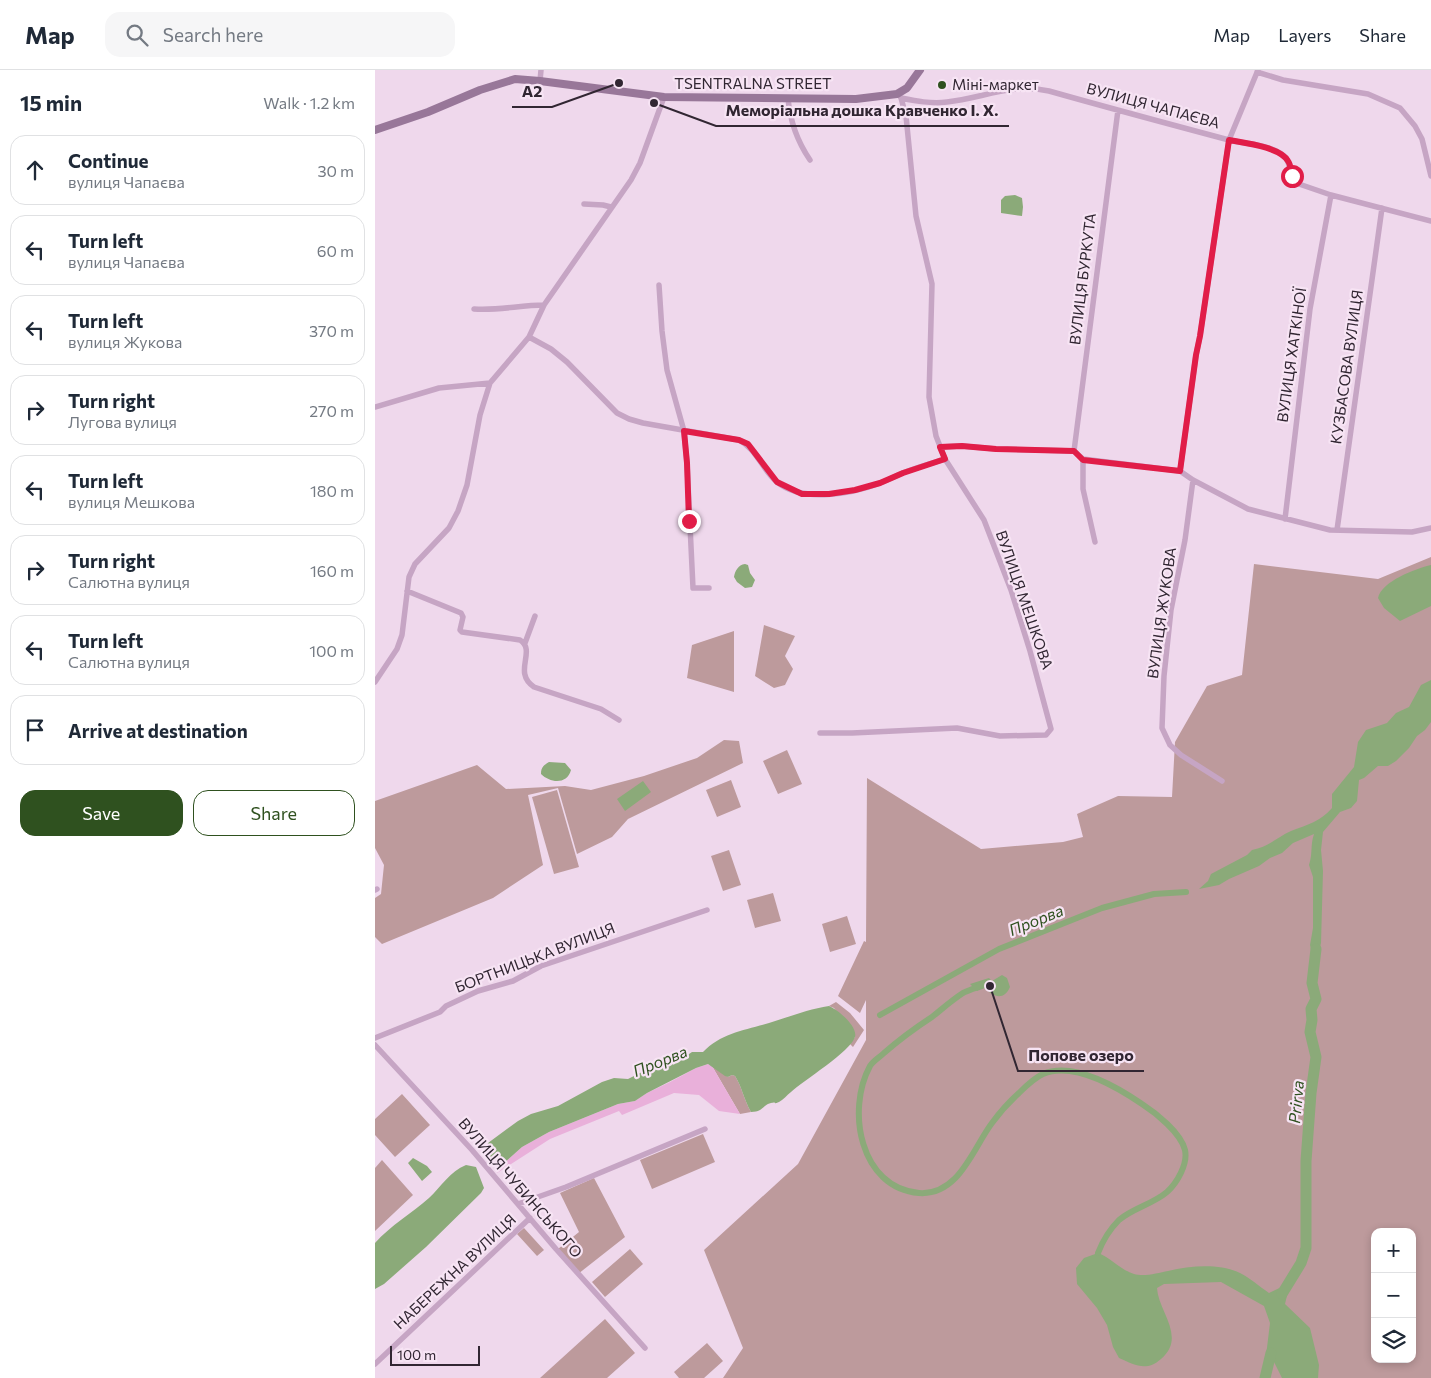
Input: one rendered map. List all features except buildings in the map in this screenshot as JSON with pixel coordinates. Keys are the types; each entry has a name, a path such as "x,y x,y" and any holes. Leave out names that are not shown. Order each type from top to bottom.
{"street":[{"path":"540,81 541,70"},
{"path":"899,96 920,70"},
{"path":"1180,471 1229,140 1257,71 1283,80 1368,94 1399,108 1415,126 1423,139 1431,176"},
{"name":"TSENTRALNA STREET","path":"375,130 428,112 480,90 515,79 665,97 856,99 899,96"},
{"name":"ВУЛИЦЯ ЧАПАЄВА","path":"899,96 922,102 946,102 1018,88 1033,87 1229,140 1271,149 1287,158 1294,181 1299,184 1331,195 1425,221 1431,221"},
{"name":"ВУЛИЦЯ МЕШКОВА","path":"820,733 853,734 957,728 1001,736 1046,735 1051,729 1011,590 984,520 945,459 936,436 929,397 932,284 916,216 906,116 899,96"},
{"path":"375,682 397,649 402,636 409,577 415,564 449,528 458,511 467,485 480,414 490,383 529,337 545,305 631,180 641,163 665,97"},
{"path":"788,98 791,118 797,137 810,160"},
{"name":"ВУЛИЦЯ БУРКУТА","path":"1074,451 1118,110"},
{"name":"ВУЛИЦЯ ХАТКІНОЇ","path":"1285,519 1310,308 1331,195"},
{"path":"584,204 611,207"},
{"name":"КУЗБАСОВА ВУЛИЦЯ","path":"1337,530 1383,208"},
{"path":"659,285 667,370 684,431 693,588 709,588"},
{"path":"474,309 491,310 518,305 545,305"},
{"path":"529,337 551,348 617,413 643,423 739,440 748,444 767,472 777,482 802,494 829,494 855,490 880,483 945,459"},
{"path":"375,406 439,388 490,383"},
{"path":"940,447 962,446 1074,451 1083,460 1180,471 1193,480 1249,509 1330,530 1412,532 1431,528"},
{"path":"1083,460 1083,489 1095,542"},
{"name":"ВУЛИЦЯ ЖУКОВА","path":"1193,480 1185,540 1171,610 1164,676 1162,728 1170,745 1181,755 1222,781"},
{"path":"407,591 461,613 463,617 460,630 462,632 520,640 525,643"},
{"path":"535,616 525,643 527,648 524,677 528,683 534,687 601,709 619,720"},
{"name":"БОРТНИЦЬКА ВУЛИЦЯ","path":"375,1038 440,1012 446,1006 478,990 513,981 541,966 707,910"},
{"name":"ВУЛИЦЯ ЧУБИНСЬКОГО","path":"375,1045 471,1150 556,1249 645,1348"},
{"path":"518,1204 566,1187 705,1129"},
{"name":"НАБЕРЕЖНА ВУЛИЦЯ","path":"375,1364 530,1218"}],"shaded area":[{"path":"1015,195 1022,198 1022,216 1001,213 1001,200 1005,196"},
{"path":"1431,557 1431,1378 723,1378 743,1348 704,1250 798,1164 866,1040 866,1000 860,1013 838,996 864,941 866,942 867,778 981,849 1063,842 1083,837 1077,814 1118,796 1172,797 1175,742 1207,686 1242,675 1254,564 1378,579"},
{"path":"745,564 748,565 750,573 755,580 752,587 745,588 734,577 737,569"},
{"path":"1431,565 1431,606 1400,621 1384,608 1378,598 1381,592 1392,581 1417,569"},
{"path":"764,625 795,636 785,656 793,669 785,685 774,688 755,676"},
{"path":"734,631 734,692 687,678 692,645"},
{"path":"1431,680 1431,722 1396,761 1388,766 1378,766 1359,780 1357,801 1351,808 1340,812 1323,832 1321,850 1323,871 1321,943 1316,963 1310,945 1313,928 1313,877 1309,865 1314,834 1293,843 1282,853 1270,858 1259,866 1219,885 1199,889 1208,881 1211,874 1247,855 1252,850 1263,847 1286,833 1313,822 1328,812 1332,808 1332,794 1354,767 1358,742 1366,730 1387,723 1396,713 1409,707 1421,685"},
{"path":"724,740 739,741 743,763 628,819 612,837 577,854 558,788 528,795 543,865 493,898 382,944 375,937 375,898 381,894 384,865 375,848 375,801 477,765 506,789 565,786 591,790 644,776 697,758"},
{"path":"787,750 802,784 778,794 763,761"},
{"path":"549,762 565,763 571,770 569,775 558,781 545,777 541,774 542,770 544,765"},
{"path":"731,780 741,807 717,817 706,790"},
{"path":"643,781 651,792 625,811 617,799"},
{"path":"557,790 579,867 554,874 532,797"},
{"path":"729,850 741,885 723,891 711,856"},
{"path":"773,893 781,921 755,928 747,900"},
{"path":"847,916 856,944 830,952 822,924"},
{"path":"1002,975 1007,978 1010,987 1002,996 991,994 985,988 977,991 970,984 989,978 992,981"},
{"path":"836,1002 850,1013 864,1030 853,1047 850,1044 855,1037 834,1008 829,1006"},
{"path":"829,1006 842,1014 850,1023 855,1033 852,1043 836,1058 779,1102 768,1104 758,1111 751,1112 735,1076 725,1076 708,1064 696,1068 635,1101 618,1104 549,1132 522,1147 504,1163 496,1163 488,1157 486,1147 488,1143 518,1121 531,1114 558,1106 602,1082 614,1078 628,1079 646,1070 658,1067 667,1058 683,1058 692,1052 703,1052 725,1036 806,1011"},
{"path":"712,1066 728,1077 735,1076 751,1112 740,1114"},
{"path":"402,1094 430,1125 395,1157 375,1135 375,1119"},
{"path":"703,1134 715,1162 652,1189 640,1160"},
{"path":"413,1158 427,1166 432,1172 422,1181 408,1163"},
{"path":"382,1160 413,1195 375,1231 375,1168"},
{"path":"466,1165 476,1167 484,1188 481,1193 426,1247 384,1284 375,1289 375,1243 429,1198 450,1175"},
{"path":"594,1178 625,1237 578,1274 558,1249 579,1232 560,1193"},
{"path":"524,1228 544,1250 537,1256 517,1234"},
{"path":"630,1249 643,1264 605,1297 592,1282"},
{"path":"1098,1253 1125,1270 1138,1275 1195,1267 1214,1267 1240,1273 1269,1293 1290,1283 1285,1304 1310,1328 1319,1365 1318,1378 1282,1378 1274,1362 1269,1366 1265,1364 1270,1323 1264,1306 1221,1282 1164,1284 1157,1288 1171,1333 1168,1351 1156,1363 1145,1366 1135,1365 1119,1358 1113,1347 1107,1325 1097,1308 1077,1284 1076,1268 1084,1258"},
{"path":"605,1319 635,1353 607,1378 540,1378"},
{"path":"707,1343 723,1361 704,1378 679,1378 674,1372"}],"sand":[{"path":"708,1064 712,1066 740,1114 719,1111 699,1095 674,1093 622,1115 619,1111 550,1139 497,1173 499,1167 496,1163 504,1163 522,1147 549,1132 618,1104 635,1101 696,1068"}],"waterway":[{"name":"Прорва","path":"880,1015 999,949 1102,908 1154,894 1186,892"},
{"name":"Prirva","path":"1282,1294 1301,1263 1306,1248 1306,1161 1311,1093 1316,1057 1310,1032 1311,1009 1316,999 1312,983 1316,949"},
{"path":"982,985 959,996 871,1064 863,1084 859,1104 859,1124 863,1144 871,1162 883,1177 899,1188 919,1193 933,1192 945,1187 955,1179 998,1115 1036,1078 1055,1071 1068,1071 1081,1073 1108,1084 1132,1097 1161,1118 1183,1144 1185,1161 1181,1173 1171,1188 1161,1196 1119,1220 1107,1235 1098,1253"},
{"name":"Prirva","path":"1265,1378 1271,1353"}],"place":[{"name":"A2","path":"619,83"},
{"name":"Міні-маркет","path":"942,85"},
{"name":"Меморіальна дошка Кравченко І. Х.","path":"654,103"},
{"name":"Попове озеро","path":"990,986"}],"route":[{"path":"689,521 684,431 739,440 748,444 767,472 777,482 802,494 829,494 855,490 880,483 945,459 940,447 962,446 1074,451 1083,460 1180,471 1229,140 1281,153 1290,164 1292,176"}]}
